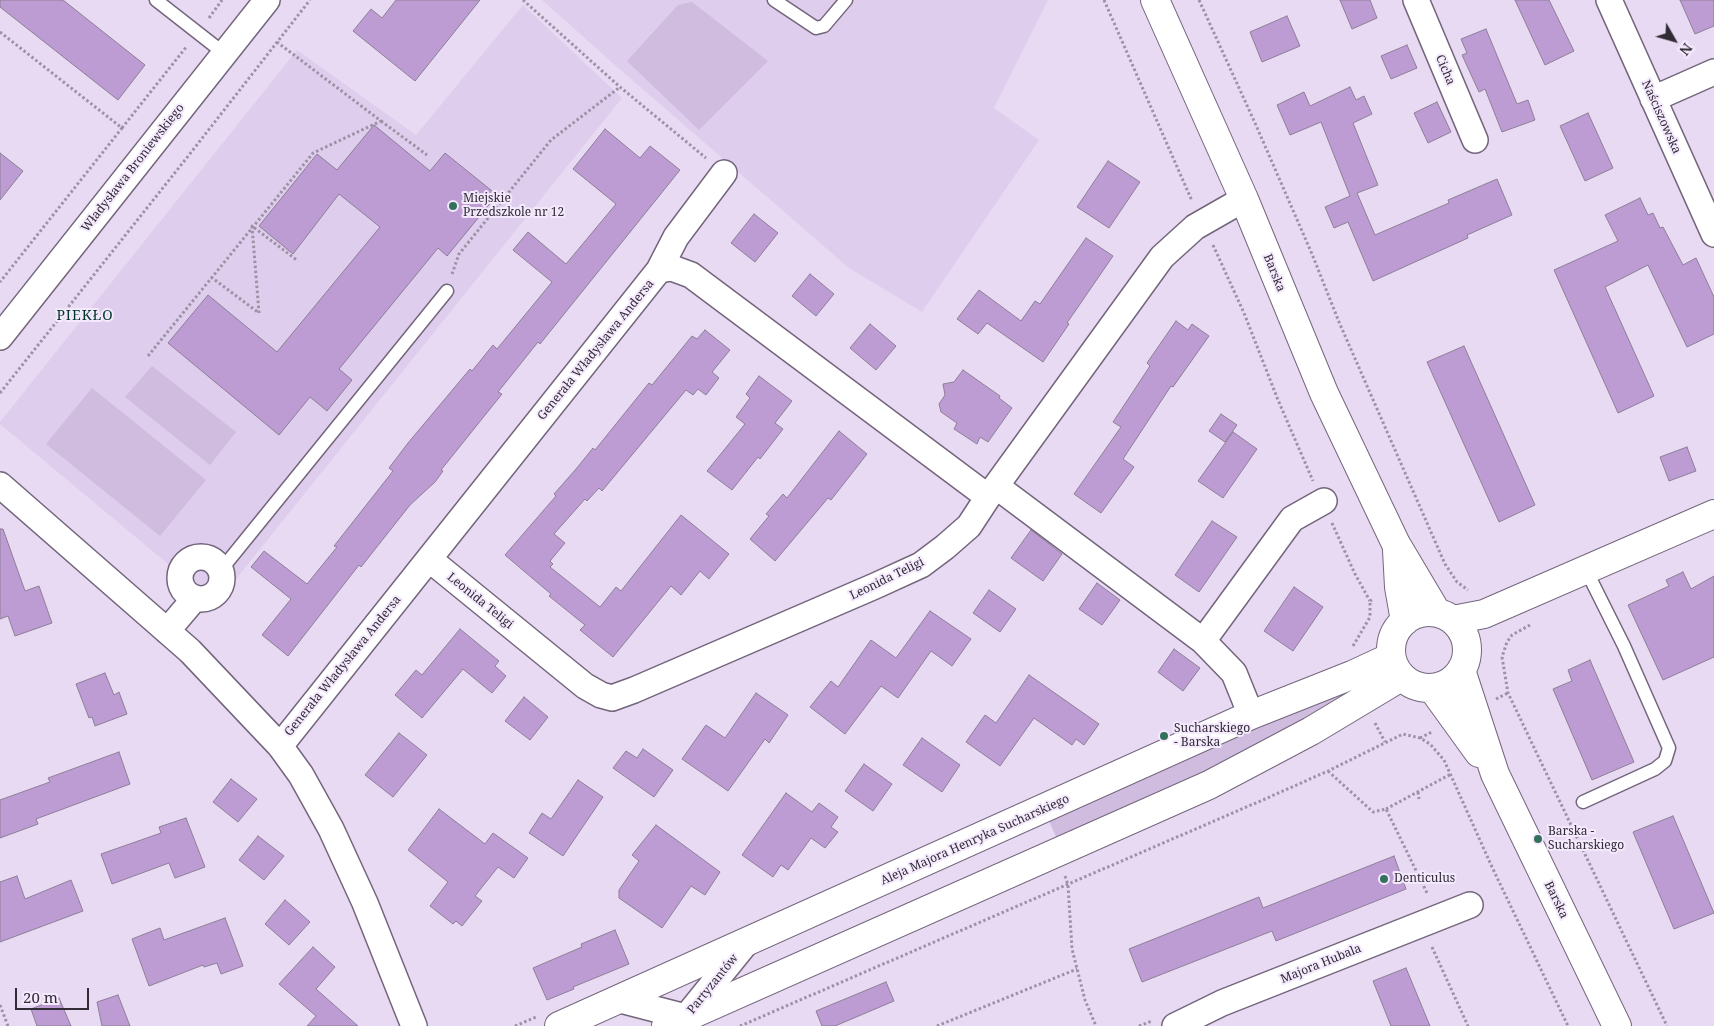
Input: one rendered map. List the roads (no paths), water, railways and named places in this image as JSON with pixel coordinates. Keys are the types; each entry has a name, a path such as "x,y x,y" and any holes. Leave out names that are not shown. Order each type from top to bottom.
{"street":[{"name":"Władysława Broniewskiego","path":"0,336 267,0"},
{"name":"Barska","path":"1155,0 1244,199 1324,393 1396,544 1445,616"},
{"name":"Cicha","path":"1416,0 1475,140"},
{"name":"Naściszowska","path":"1609,0 1714,234"},
{"path":"1652,99 1714,72"},
{"path":"659,270 676,237 724,173"},
{"name":"Leonida Teligi","path":"429,559 585,686 601,695 612,698 876,586 921,565 969,526 992,491 1162,257 1195,227 1244,199"},
{"name":"Generała Władysława Andersa","path":"280,746 659,270 672,268 691,275 1203,641 1234,673 1251,715"},
{"path":"0,485 197,658 280,746 301,775 330,829 365,903 414,1026"},
{"path":"1203,641 1292,519 1323,502"},
{"path":"1586,570 1490,629 1464,658 1454,680 1443,686 1421,688 1410,684 1396,667 1391,646 1394,634 1405,621 1421,612 1445,616 1484,614 1714,514"},
{"name":"Barska","path":"1396,544 1405,621"},
{"path":"205,557 212,560 220,570 221,584 214,595 208,598 195,598 188,595 180,584 180,576 186,564 192,559 205,557"},
{"path":"167,631 195,598"},
{"path":"1445,616 1464,635 1464,658"},
{"name":"Barska","path":"1464,658 1473,711 1495,774 1617,1026"},
{"path":"620,1000 681,1023 1210,786 1311,731 1396,667"},
{"name":"Aleja Majora Henryka Sucharskiego","path":"559,1026 1251,715 1352,675 1396,667"},
{"name":"Barska","path":"1432,688 1495,774"},
{"name":"Majora Hubala","path":"1166,1022 1222,1003 1470,905"},
{"name":"Partyzantów","path":"681,1023 746,943"}],"lane":[{"path":"156,0 224,54"},
{"path":"774,0 816,28 824,26 846,0"},
{"path":"220,570 447,291"},
{"path":"1583,802 1655,768 1665,761 1669,748 1624,646 1586,570"}],"place":[{"name":"Miejskie Przedszkole nr 12","path":"453,206"},
{"name":"Sucharskiego - Barska","path":"1164,736"},
{"name":"Barska - Sucharskiego","path":"1538,839"},
{"name":"Denticulus","path":"1384,879"}],"district":[{"name":"PIEKŁO","path":"85,316"}]}
